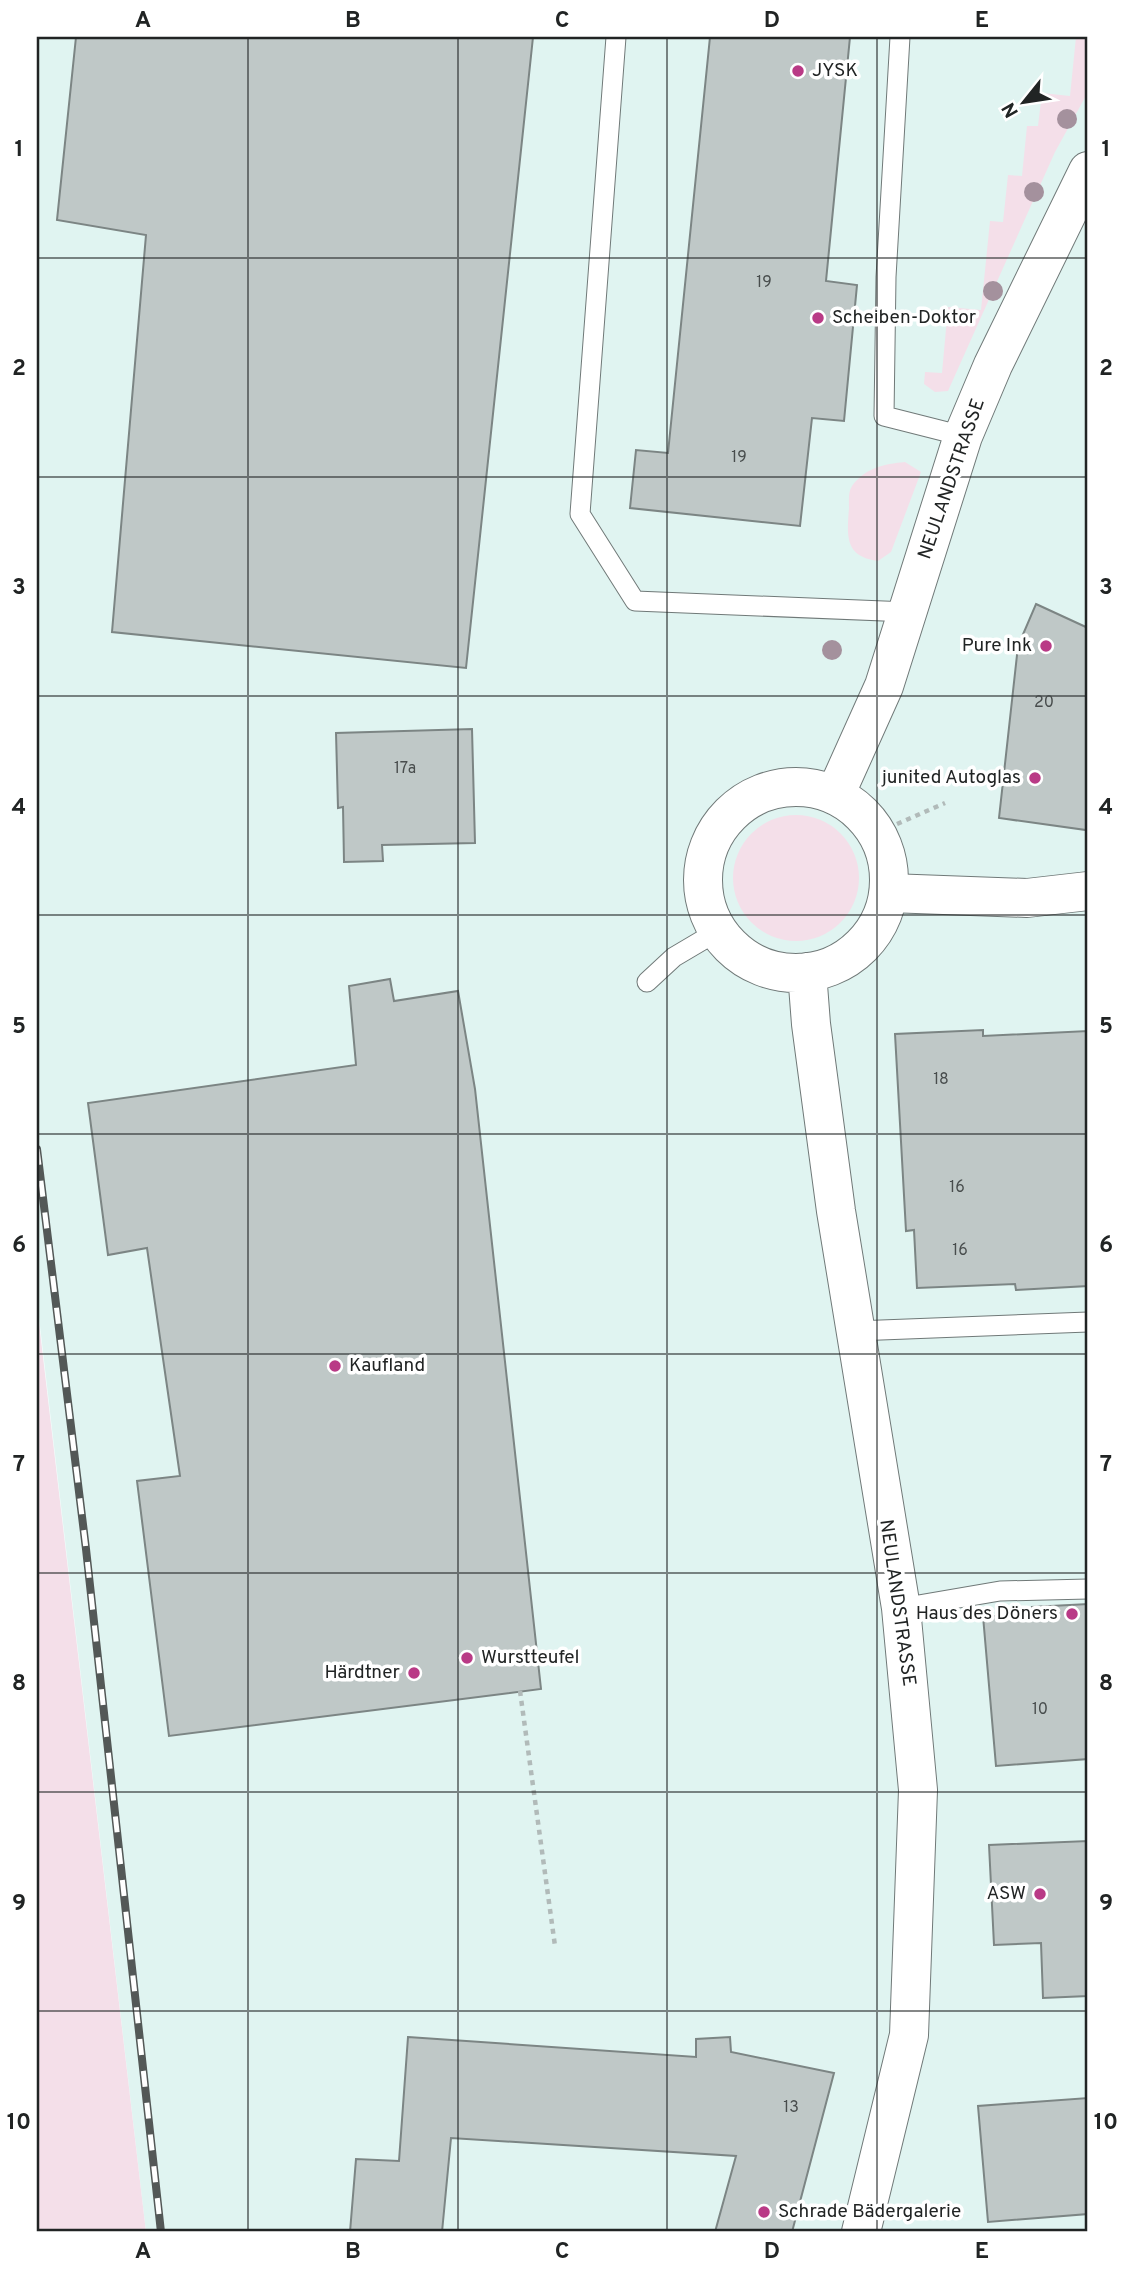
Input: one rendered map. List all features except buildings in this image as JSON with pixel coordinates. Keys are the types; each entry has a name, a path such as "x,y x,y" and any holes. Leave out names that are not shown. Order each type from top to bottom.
{"street":[{"name":"NEULANDSTRASSE","path":"835,795 884,686 963,436 993,365 1088,171"},
{"path":"783,787 810,788 835,795 860,812 878,835 888,863 889,893 882,917 870,938 852,955 831,967 807,972 781,972 757,965 735,950 718,931 707,907 703,881 706,854 717,829 735,809 757,795 783,787"},
{"path":"889,893 1027,898 1088,891"},
{"name":"NEULANDSTRASSE","path":"807,972 814,1051 855,1331 901,1608 918,1790 909,2035 861,2232"}],"lane":[{"path":"616,37 580,514 635,601 908,612"},
{"path":"900,37 886,276 884,416 963,436"},
{"path":"647,982 674,957 718,931"},
{"path":"855,1331 1088,1322"},
{"path":"901,1608 1000,1591 1088,1589"}],"path":[{"path":"897,824 945,803"},
{"path":"520,1691 555,1946"}],"shaded area":[{"path":"37,37 1088,37 1088,2232 146,2232 37,1300"},
{"path":"1076,37 1088,37 1088,92 1055,152 948,391 935,392 924,384 925,372 942,373 948,307 981,310 990,221 1003,222 1008,175 1022,176 1027,126 1038,126 1042,93 1070,96"},
{"path":"905,462 921,472 891,552 878,561 867,559 853,550 848,536 851,488 869,471"},
{"path":"796,815 820,820 840,834 854,854 859,878 854,902 840,922 820,936 796,941 772,936 752,922 738,902 733,878 738,854 752,834 772,820"},
{"path":"37,1306 146,2232 37,2232"}],"railway":[{"path":"37,1149 86,1549 161,2232"}],"place":[{"name":"JYSK","path":"798,71"},
{"name":"Scheiben-Doktor","path":"818,318"},
{"name":"Pure Ink","path":"1046,646"},
{"name":"junited Autoglas","path":"1035,778"},
{"name":"Kaufland","path":"335,1366"},
{"name":"Haus des Döners","path":"1072,1614"},
{"name":"Wurstteufel","path":"467,1658"},
{"name":"Härdtner","path":"414,1673"},
{"name":"ASW","path":"1040,1894"},
{"name":"Schrade Bädergalerie","path":"764,2212"}]}
